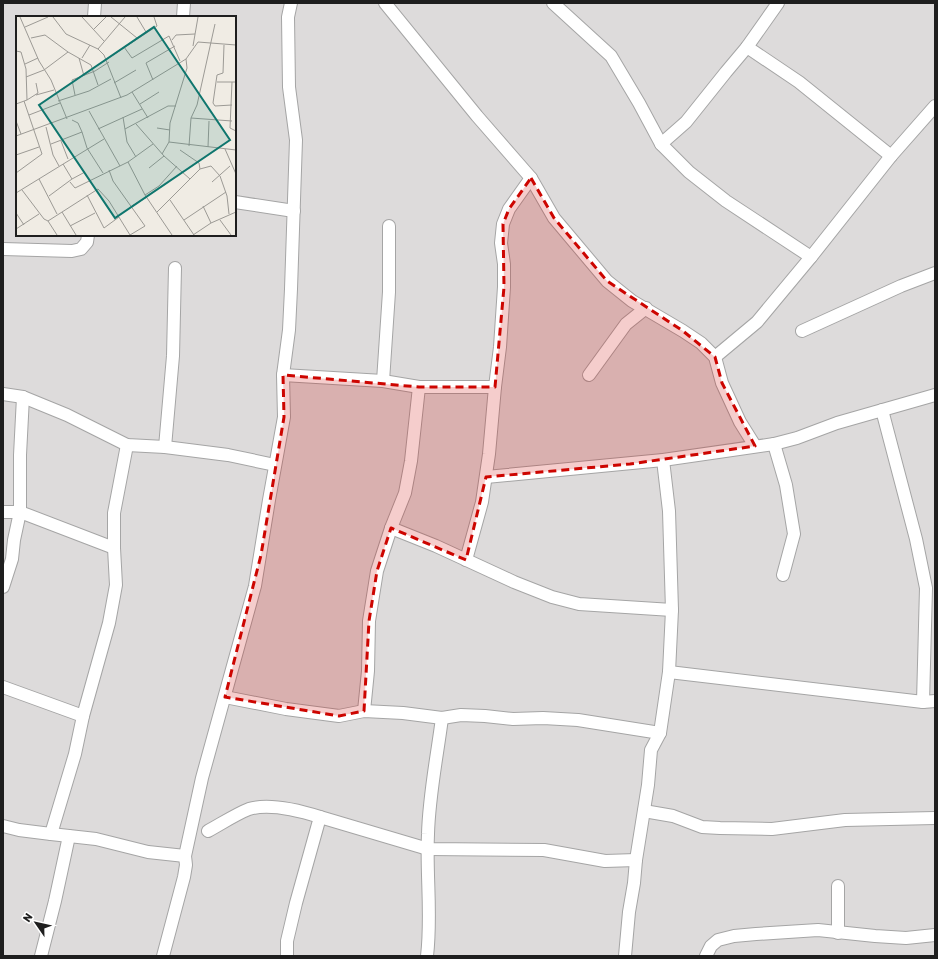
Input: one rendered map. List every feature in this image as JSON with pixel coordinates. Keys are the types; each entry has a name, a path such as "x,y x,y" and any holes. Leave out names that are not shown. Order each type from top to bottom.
{"street":[{"path":"94,16 95,3"},
{"path":"182,16 184,3"},
{"path":"163,956 184,877 186,865 185,856 202,778 213,744 224,697 255,586 268,500 284,417 283,375 289,330 296,140 289,87 288,17 291,3"},
{"path":"386,3 477,116 531,178 554,218 607,281 632,301 646,308 701,343 715,357 722,383 740,422 755,446"},
{"path":"553,3 611,56 661,144 689,172 726,201 811,257"},
{"path":"661,144 686,122 748,47 778,3"},
{"path":"748,47 799,82 891,156"},
{"path":"715,357 757,322 891,156 935,106"},
{"path":"466,560 482,502 486,477 500,347 504,287 504,264 501,243 503,224 509,209 531,178"},
{"path":"236,202 294,211"},
{"path":"383,381 389,292 389,226"},
{"path":"3,249 72,251 81,249 87,242 88,236"},
{"path":"165,447 173,356 175,268"},
{"path":"802,331 901,286 935,273"},
{"path":"589,375 626,324 646,308"},
{"path":"283,375 383,381 419,387 495,387"},
{"path":"364,711 368,671 369,621 377,571 406,487 411,461 419,387"},
{"path":"3,394 23,397 67,415 127,446 165,447 228,455 275,465"},
{"path":"486,477 663,460 774,444 797,438 837,423 935,395"},
{"path":"3,588 12,558 20,512 20,455 23,397"},
{"path":"669,672 929,702 926,588 916,539 882,410"},
{"path":"774,444 786,485 794,534 783,575"},
{"path":"51,834 75,754 83,716 109,623 116,585 114,512 127,446"},
{"path":"625,956 629,912 648,785 651,750 660,733 669,672 672,610 669,511 663,460"},
{"path":"3,512 20,512 114,548"},
{"path":"391,528 552,597 579,604 672,610"},
{"path":"3,686 83,716"},
{"path":"224,697 286,709 338,716 364,711 404,713 442,718 461,715 513,719 543,718 578,720 660,733"},
{"path":"427,956 429,936 428,834 431,796 442,718"},
{"path":"208,831 250,809 268,807 301,812 428,849 544,850 605,861 636,860"},
{"path":"644,812 673,816 702,827 720,828 772,829 845,820 935,818"},
{"path":"287,956 287,941 296,902 320,817"},
{"path":"3,826 18,830 96,839 148,852 185,856"},
{"path":"41,956 69,836"},
{"path":"838,886 838,933"},
{"path":"706,956 711,946 718,940 734,936 818,930 906,938 935,934"}],"highlighted area":[{"path":"531,178 554,218 607,281 683,331 715,357 722,383 755,446 630,464 486,477 466,560 391,528 377,571 369,621 364,711 339,716 225,697 261,555 284,417 283,375 419,387 495,387 504,287 503,224 509,209"}],"shaded area":[{"path":"3,3 935,3 935,956 3,956"}]}
